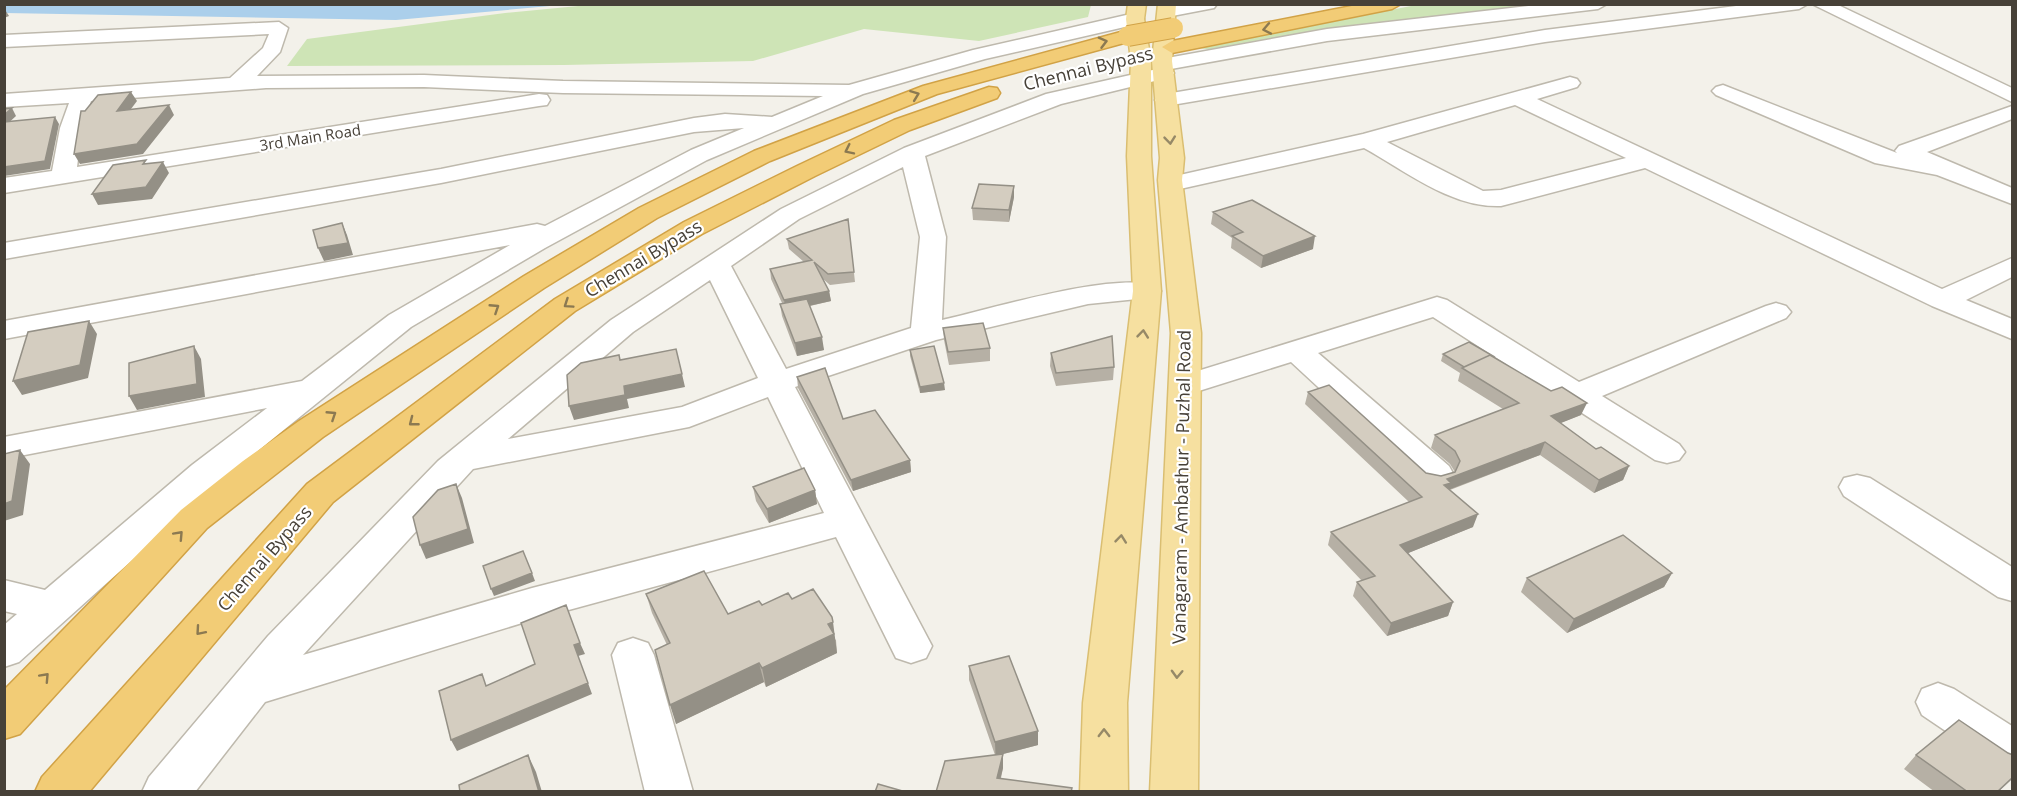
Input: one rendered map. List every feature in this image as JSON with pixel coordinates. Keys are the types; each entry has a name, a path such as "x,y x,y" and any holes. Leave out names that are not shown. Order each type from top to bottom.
{"highway":[{"path":"1255,12 1298,4"},
{"name":"Chennai Bypass","path":"59,792 321,494 565,305 693,228 907,139 1002,89 1119,58 1392,4"},
{"name":"Chennai Bypass","path":"4,720 194,519 311,429 534,282 648,213 762,156 858,103 930,90 1215,11"}],"main road":[{"name":"Vanagaram - Ambathur - Puzhal Road","path":"1167,8 1158,78 1172,158 1171,184 1185,333 1186,385 1174,792"},
{"path":"1104,792 1105,703 1147,291 1139,156 1158,78 1136,12"}],"street":[{"path":"166,792 284,648 463,459 622,326 907,139 1054,99 1158,78 1327,35 1598,4"},
{"path":"1158,78 1545,36 1799,4"},
{"path":"1821,4 2013,96"},
{"path":"1167,8 1215,11"},
{"path":"4,650 205,474 400,321 562,227 699,155 778,122 858,103 980,54 1136,12"},
{"path":"4,41 279,28 280,35 273,47 237,83"},
{"path":"4,100 237,83 424,81 616,87 858,103"},
{"path":"1171,184 1366,140 1570,83"},
{"name":"3rd Main Road","path":"4,186 616,87"},
{"path":"1723,91 1884,158 1943,169"},
{"path":"63,177 71,128 82,95"},
{"path":"1516,98 1942,300 2013,330"},
{"path":"2013,112 1908,151 1943,169 2013,198"},
{"path":"4,251 441,176 694,125 725,120 778,122"},
{"path":"907,139 933,237 926,333"},
{"path":"1366,140 1450,187 1483,199 1502,198 1648,160"},
{"path":"4,330 562,227"},
{"path":"716,263 911,646"},
{"path":"1942,300 2013,267"},
{"path":"463,459 689,416 777,382 926,333 1088,295 1147,291"},
{"path":"1186,385 1437,306 1667,452"},
{"path":"1575,395 1776,312"},
{"path":"1296,350 1436,475"},
{"path":"4,448 314,389"},
{"path":"1857,487 2009,579"},
{"path":"251,688 532,604 848,520"},
{"path":"4,595 50,608"},
{"path":"633,656 669,792"},
{"path":"1938,702 2013,751"}],"green space":[{"path":"599,4 1091,5 1088,17 979,41 864,29 753,61 564,65 287,66 307,39 505,13"},
{"path":"1416,5 1555,5 1318,31 1214,50 1199,48"}],"water":[{"path":"5,4 561,5 396,20 5,13"}],"building":[{"path":"131,92 117,111 169,105 137,144 74,154 81,111 85,111 98,95"},
{"path":"12,108 4,115 4,109"},
{"path":"55,117 45,161 4,167 4,122"},
{"path":"146,160 143,164 163,162 146,187 92,194 113,165"},
{"path":"979,184 1014,186 1009,210 972,208"},
{"path":"1252,200 1315,236 1263,256 1232,236 1243,232 1213,212"},
{"path":"848,219 854,272 828,274 814,262 829,291 784,300 770,269 812,260 787,239"},
{"path":"342,223 348,243 318,248 313,230"},
{"path":"807,299 822,337 795,343 780,304"},
{"path":"89,321 80,365 13,381 28,332"},
{"path":"983,323 990,348 948,352 943,328"},
{"path":"1112,336 1114,367 1056,373 1051,353"},
{"path":"1469,342 1493,356 1490,355 1464,367 1443,354"},
{"path":"194,346 197,384 129,396 129,363"},
{"path":"934,346 944,383 920,387 910,350"},
{"path":"676,349 682,374 624,386 625,395 569,406 567,375 581,363 619,355 620,360"},
{"path":"1490,355 1551,391 1562,387 1587,403 1551,416 1596,449 1601,447 1629,466 1599,480 1545,442 1447,479 1451,483 1444,485 1478,514 1400,545 1453,602 1391,623 1357,582 1375,576 1331,532 1422,497 1308,392 1329,385 1426,473 1441,476 1455,472 1460,461 1455,451 1435,435 1519,403 1462,368"},
{"path":"825,368 843,419 875,410 910,460 851,480 797,377"},
{"path":"20,450 12,501 4,504 4,454"},
{"path":"804,468 815,490 767,509 753,487"},
{"path":"456,484 468,529 420,545 413,517 438,490"},
{"path":"1623,535 1672,573 1574,619 1527,578"},
{"path":"523,551 532,573 491,589 483,566"},
{"path":"704,571 728,614 759,601 762,605 788,593 792,599 813,589 832,617 833,622 828,624 834,634 762,668 759,663 670,705 655,650 670,643 646,594"},
{"path":"566,605 580,643 574,645 588,683 451,740 439,691 482,674 486,686 535,664 521,623"},
{"path":"1009,656 1038,731 995,742 969,666"},
{"path":"1959,720 2013,755 2013,777 1997,792 1968,792 1916,755"},
{"path":"1003,754 997,778 1072,788 1071,792 936,792 945,761"},
{"path":"528,755 539,792 460,792 459,785"},
{"path":"878,784 906,792 875,792"}]}
